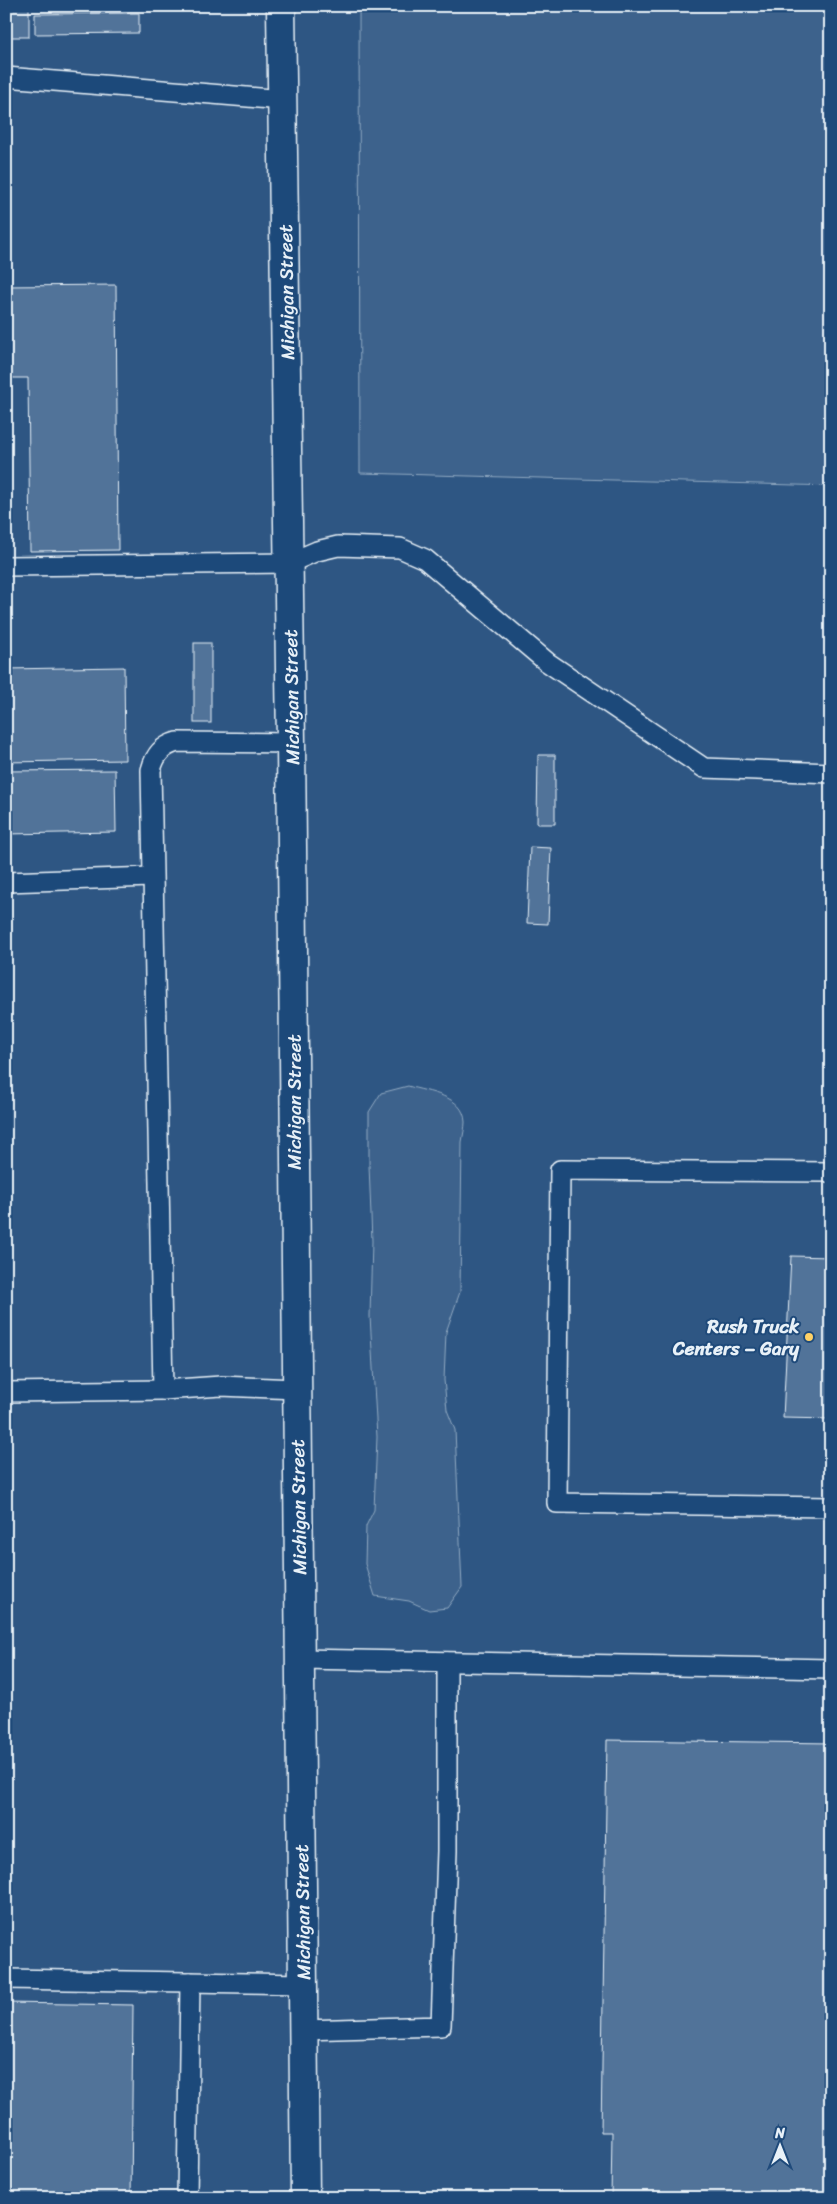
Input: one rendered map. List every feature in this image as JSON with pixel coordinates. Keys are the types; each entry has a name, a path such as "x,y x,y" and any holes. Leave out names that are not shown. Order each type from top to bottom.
{"street":[{"name":"Michigan Street","path":"281,6 291,743 305,2198"}],"lane":[{"path":"6,77 283,100"},
{"path":"6,566 289,563 317,551 338,546 400,548 426,559 546,662 704,768 831,773"},
{"path":"163,1390 151,770 154,760 166,744 177,742 291,743"},
{"path":"6,882 152,877"},
{"path":"831,1172 560,1170 557,1493 557,1503 831,1507"},
{"path":"6,1392 163,1390 221,1386 296,1389"},
{"path":"300,1659 831,1669"},
{"path":"304,2030 442,2026 447,1851 447,1662"},
{"path":"6,1979 303,1984"},
{"path":"188,2198 190,1982"}],"shaded area":[{"path":"6,6 359,6 360,473 831,486 831,2198 6,2198"},
{"path":"359,6 831,6 831,486 360,473"},
{"path":"408,1086 452,1100 463,1113 465,1122 462,1142 460,1292 446,1332 444,1380 447,1410 455,1430 462,1587 447,1608 429,1610 409,1601 375,1596 365,1564 366,1526 374,1510 377,1437 370,1316 372,1241 369,1112 381,1093"}],"building":[{"path":"6,6 29,6 29,37 6,37"},
{"path":"139,13 139,33 35,34 35,14"},
{"path":"116,285 118,550 30,551 28,378 6,378 6,286"},
{"path":"194,643 211,643 211,723 194,723"},
{"path":"124,667 125,760 6,762 6,669"},
{"path":"538,755 555,755 555,824 537,824"},
{"path":"115,770 116,832 6,834 6,771"},
{"path":"530,847 551,848 548,924 527,923"},
{"name":"Rush Truck Centers – Gary","path":"791,1256 831,1257 831,1419 783,1418"},
{"path":"607,1740 831,1743 831,2198 611,2198 612,2132 601,2132"},
{"path":"6,2003 133,2005 131,2198 6,2198"}],"place":[{"name":"Rush Truck Centers – Gary","path":"809,1337"}]}
